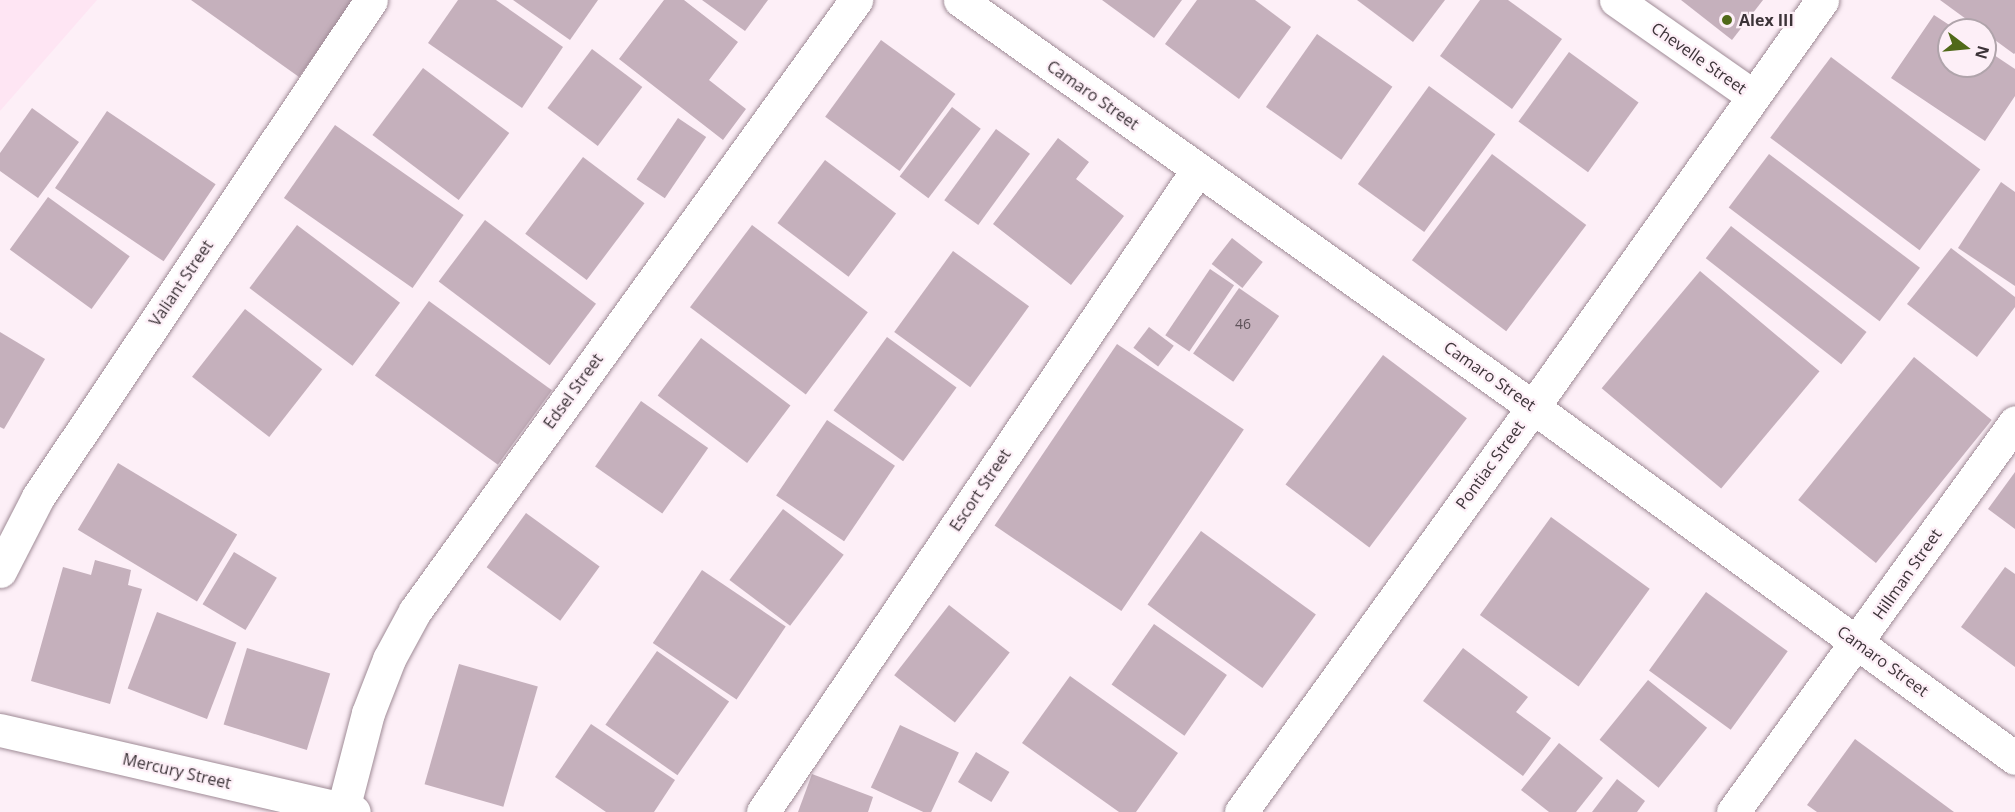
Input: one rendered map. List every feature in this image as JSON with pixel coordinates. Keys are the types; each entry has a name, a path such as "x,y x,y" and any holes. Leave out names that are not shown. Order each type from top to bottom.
{"street":[{"name":"Valiant Street","path":"0,571 38,497 371,0"},
{"name":"Edsel Street","path":"348,811 368,713 389,659 415,611 856,0"},
{"name":"Camaro Street","path":"960,0 1533,407 2015,758"},
{"name":"Chevelle Street","path":"1616,0 1754,96"},
{"name":"Pontiac Street","path":"1241,812 1533,407 1822,0"},
{"name":"Escort Street","path":"763,812 1198,169"},
{"name":"Hillman Street","path":"1733,812 2015,422"},
{"name":"Mercury Street","path":"0,730 348,811"}],"shaded area":[{"path":"0,0 97,0 0,111"}],"building":[{"path":"191,0 354,0 299,77"},
{"path":"458,0 496,0 563,47 522,108 428,43"},
{"path":"513,0 598,0 570,40"},
{"path":"664,0 684,0 738,42 709,80 746,109 723,140 619,59"},
{"path":"702,0 768,0 745,31"},
{"path":"1102,0 1182,0 1154,38"},
{"path":"1197,0 1255,0 1291,27 1239,99 1165,44"},
{"path":"1357,0 1445,0 1413,42"},
{"path":"1480,0 1508,0 1562,39 1512,109 1440,56"},
{"name":"Alex III","path":"1681,0 1763,0 1732,40"},
{"path":"1940,0 2015,0 2015,53 1997,42 1997,18 1965,18"},
{"path":"1934,15 1939,18 1937,78 1997,78 1997,57 2015,69 2015,96 1985,141 1891,78"},
{"path":"1317,34 1392,87 1341,160 1266,107"},
{"path":"881,40 955,94 900,171 825,117"},
{"path":"592,49 642,87 598,146 547,108"},
{"path":"1569,52 1639,103 1588,172 1518,122"},
{"path":"1831,57 1980,170 1920,250 1770,138"},
{"path":"423,68 509,133 459,200 372,135"},
{"path":"1429,86 1495,134 1424,232 1358,184"},
{"path":"952,107 981,129 928,198 900,176"},
{"path":"32,108 79,142 38,198 0,171 0,153"},
{"path":"107,111 216,184 164,261 55,188"},
{"path":"678,118 706,137 665,198 637,179"},
{"path":"335,125 464,215 413,288 284,198"},
{"path":"996,129 1030,154 978,225 944,200"},
{"path":"1058,138 1089,162 1076,179 1124,216 1071,285 993,224"},
{"path":"1492,154 1586,225 1506,331 1412,260"},
{"path":"1769,154 1920,268 1880,321 1729,208"},
{"path":"583,157 644,203 587,280 525,234"},
{"path":"825,160 896,214 849,277 777,223"},
{"path":"2001,182 2015,192 2015,286 1958,248"},
{"path":"48,197 130,256 92,309 10,250"},
{"path":"485,220 596,304 550,365 439,281"},
{"path":"297,225 400,303 352,366 249,288"},
{"path":"752,225 868,312 806,395 690,307"},
{"path":"1731,226 1867,332 1841,364 1706,258"},
{"path":"1232,238 1263,262 1242,288 1212,264"},
{"path":"1951,248 2015,297 2015,307 1977,357 1907,304"},
{"path":"953,251 1029,306 970,387 894,332"},
{"path":"1210,269 1234,285 1189,352 1165,335"},
{"path":"1700,271 1820,371 1721,488 1602,388"},
{"path":"1239,288 1279,316 1233,382 1193,354"},
{"path":"429,301 552,390 498,465 375,375"},
{"path":"245,309 322,369 269,437 192,377"},
{"path":"1149,327 1174,346 1158,366 1133,348"},
{"path":"0,332 45,359 4,429 0,427"},
{"path":"887,337 957,388 903,461 834,411"},
{"path":"701,338 790,405 747,463 658,396"},
{"path":"1117,344 1244,430 1121,611 995,526"},
{"path":"1383,355 1467,418 1369,548 1286,484"},
{"path":"1914,357 1992,420 1876,563 1798,500"},
{"path":"641,401 708,448 662,514 595,467"},
{"path":"827,420 895,466 844,541 776,495"},
{"path":"118,463 237,535 197,601 78,530"},
{"path":"2015,472 2015,529 1988,509"},
{"path":"783,509 844,555 790,626 729,580"},
{"path":"526,513 600,566 560,621 487,567"},
{"path":"1551,517 1650,589 1579,687 1480,615"},
{"path":"1201,531 1316,614 1262,688 1148,605"},
{"path":"234,552 277,578 245,630 203,604"},
{"path":"95,560 131,570 128,585 142,589 110,704 31,681 63,567 91,575"},
{"path":"2005,567 2015,574 2015,667 1961,627"},
{"path":"702,570 786,626 737,699 653,643"},
{"path":"1706,592 1788,651 1731,730 1649,670"},
{"path":"949,605 1010,652 955,723 894,675"},
{"path":"157,612 236,642 207,719 128,689"},
{"path":"1154,624 1227,675 1184,736 1112,685"},
{"path":"247,648 330,673 307,750 224,725"},
{"path":"1463,648 1528,697 1516,712 1551,738 1523,776 1423,701"},
{"path":"657,651 729,701 677,775 605,725"},
{"path":"459,664 538,687 503,807 425,784"},
{"path":"1070,676 1178,753 1136,812 1119,812 1022,743"},
{"path":"1648,680 1707,728 1659,788 1600,740"},
{"path":"591,724 675,780 654,812 606,812 555,777"},
{"path":"900,725 959,752 931,812 923,812 871,788"},
{"path":"1855,739 1954,812 1817,812 1807,805"},
{"path":"1559,743 1603,778 1576,812 1549,812 1521,790"},
{"path":"976,752 1009,772 991,802 958,782"},
{"path":"812,774 873,797 868,812 798,812"},
{"path":"1617,779 1645,801 1637,812 1592,812"}],"place":[{"name":"Alex III","path":"1727,20"}]}
